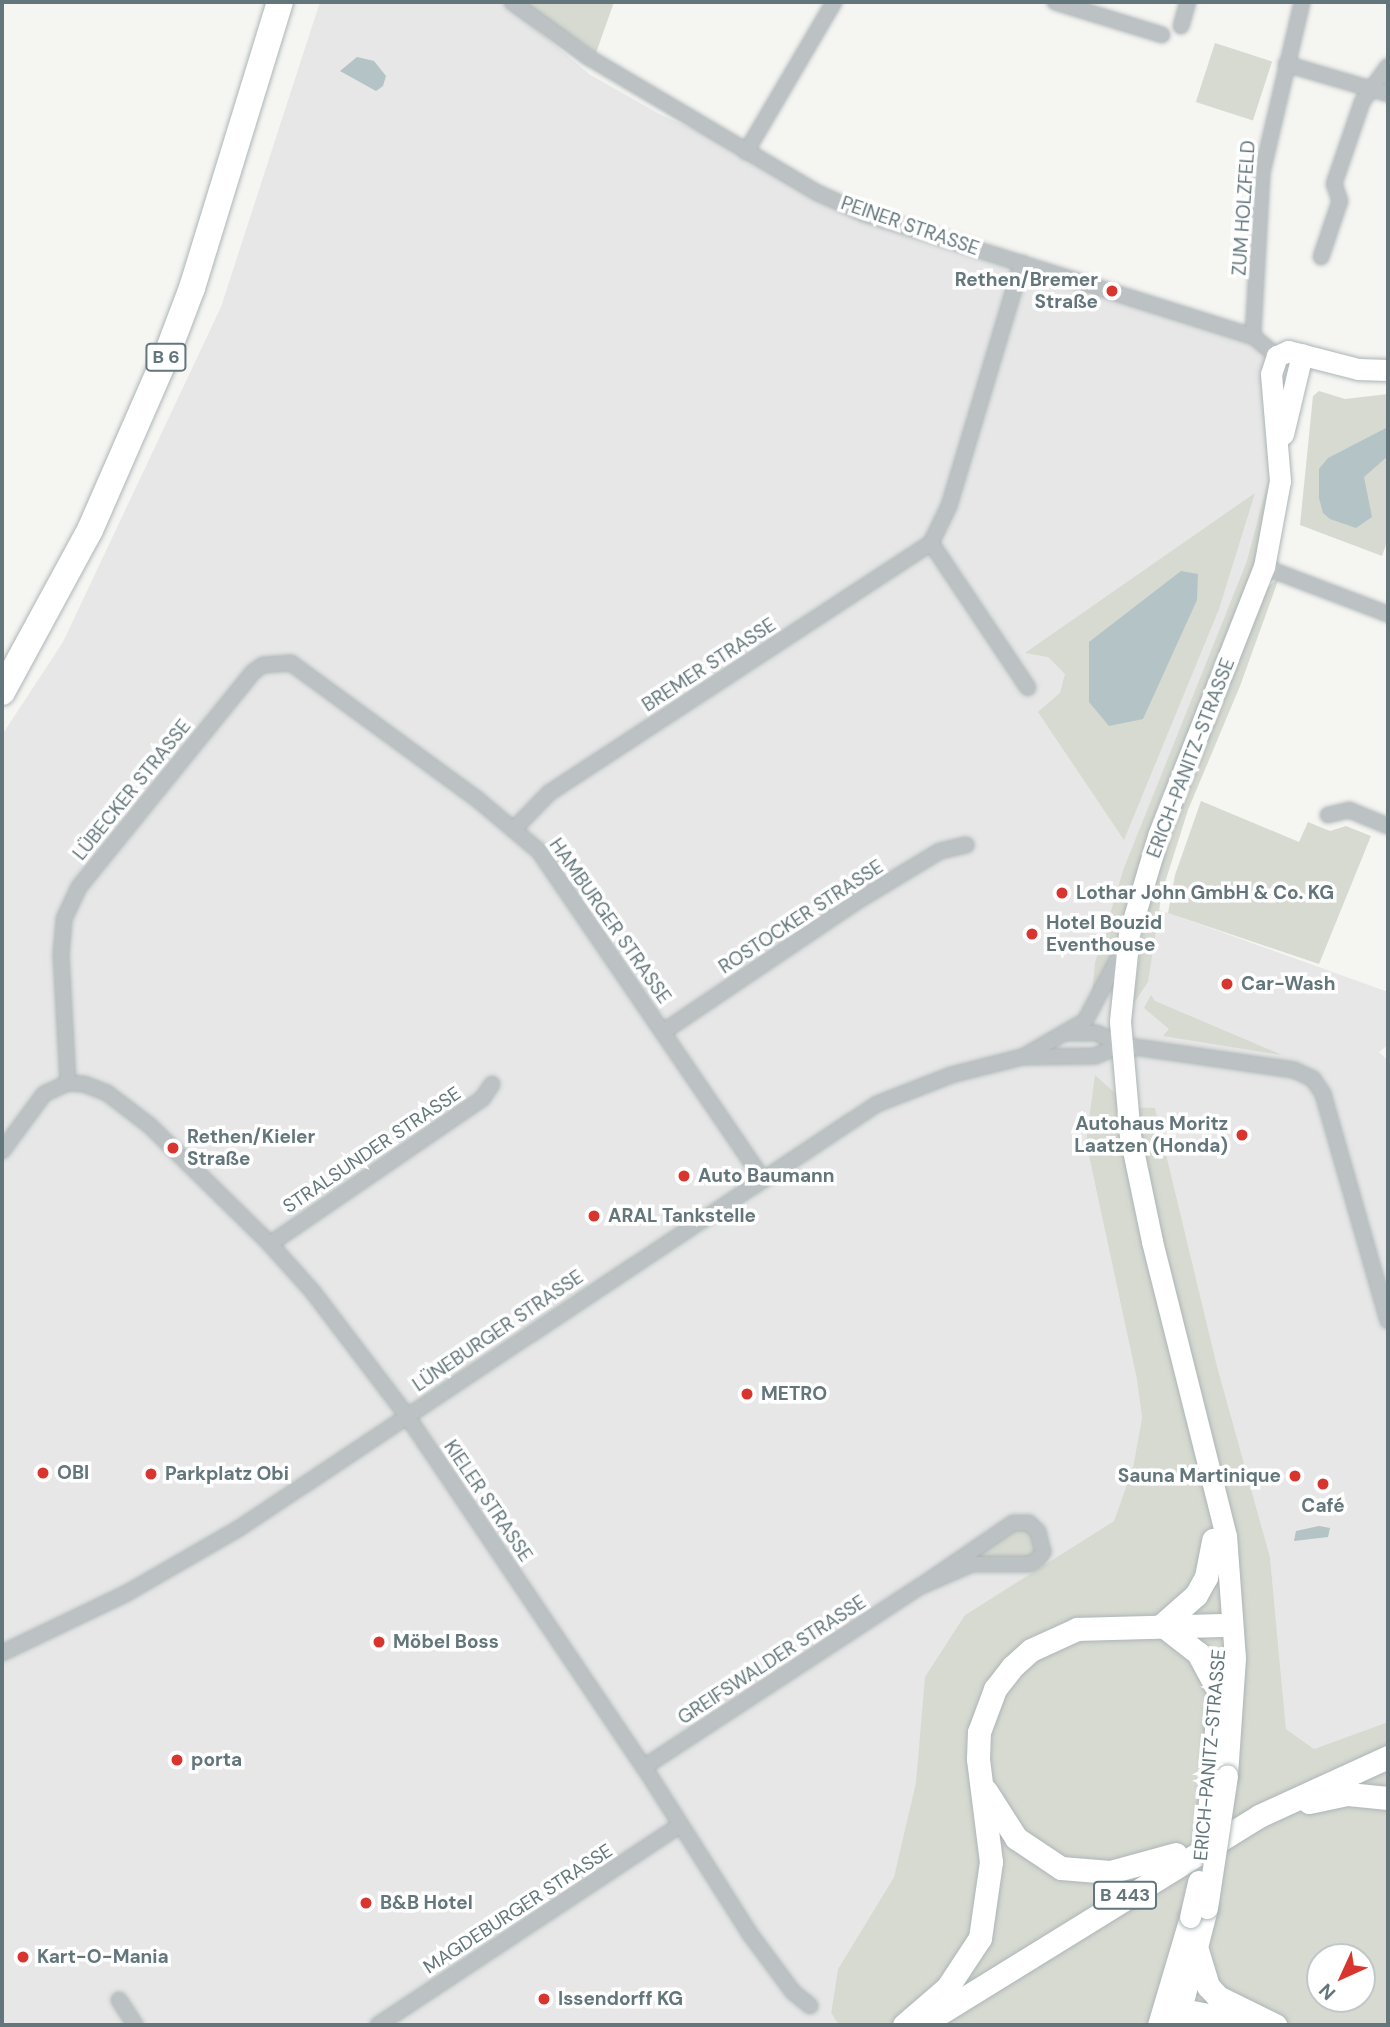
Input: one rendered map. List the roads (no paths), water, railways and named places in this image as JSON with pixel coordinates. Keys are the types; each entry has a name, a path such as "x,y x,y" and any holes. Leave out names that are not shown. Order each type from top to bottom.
{"highway":[{"name":"B 6","path":"2,658 76,524 154,348 264,2"},
{"name":"B 6","path":"2,692 90,530 167,354 208,239 280,2"}],"main road":[{"path":"1162,1625 1196,1595 1206,1577 1213,1540"},
{"path":"904,2025 947,1988 980,1938 990,1874 978,1759 985,1710 995,1689 1031,1650 1077,1629 1227,1624"},
{"path":"1162,1625 1198,1653 1217,1690"},
{"name":"B 443","path":"921,2025 1259,1816 1388,1757"},
{"path":"981,1783 1016,1838 1061,1868 1110,1872 1213,1843"},
{"path":"1259,1816 1348,1794 1388,1798"},
{"path":"1197,1950 1208,1986 1218,1997 1275,2025"},
{"path":"1175,2013 1218,2023 1265,2025"}],"street":[{"name":"PEINER STRASSE","path":"512,2 588,57 746,152 865,214 1253,336 1277,356"},
{"path":"746,152 834,2"},
{"path":"1055,2 1162,35"},
{"path":"1181,26 1188,2"},
{"name":"ZUM HOLZFELD","path":"1253,336 1262,173 1302,2"},
{"path":"1286,64 1373,87 1388,94"},
{"path":"1321,257 1340,201 1334,184 1362,102 1388,66"},
{"path":"1022,263 949,506 931,542 1028,688"},
{"path":"1277,356 1288,351 1358,369 1388,370"},
{"name":"ERICH-PANITZ-STRASSE","path":"1279,451 1302,354"},
{"name":"ERICH-PANITZ-STRASSE","path":"1175,2013 1198,1913 1219,1780 1227,1624 1226,1536 1146,1214 1130,1136 1121,1045 1129,934 1159,833 1264,567 1280,481 1271,374 1277,356"},
{"name":"BREMER STRASSE","path":"515,828 549,793 931,542"},
{"path":"1264,567 1388,614"},
{"name":"HAMBURGER STRASSE","path":"277,661 306,670 515,828 539,851 762,1178"},
{"name":"LÜBECKER STRASSE","path":"68,1083 61,955 64,919 79,887 253,672 277,661"},
{"path":"1328,815 1349,810 1388,826"},
{"name":"ROSTOCKER STRASSE","path":"663,1032 854,903 940,851 966,845"},
{"name":"LÜNEBURGER STRASSE","path":"2,1653 189,1559 877,1104 951,1075 1021,1057 1069,1033 1096,1006 1129,934"},
{"path":"1069,1033 1097,1033 1121,1045 1294,1070 1313,1079 1323,1094 1388,1321"},
{"name":"LÜNEBURGER STRASSE","path":"1021,1057 1095,1056 1121,1045"},
{"path":"2,1151 44,1094 68,1083"},
{"name":"KIELER STRASSE","path":"68,1083 107,1093 149,1125 270,1244 313,1292 407,1416 644,1767 776,1971 810,2006"},
{"name":"STRALSUNDER STRASSE","path":"270,1244 482,1098 492,1084"},
{"name":"ERICH-PANITZ-STRASSE","path":"1201,1438 1213,1540 1227,1624 1217,1690 1219,1780"},
{"name":"GREIFSWALDER STRASSE","path":"644,1767 1013,1523 1029,1523 1038,1532 1043,1552 1032,1563 972,1564 921,1586"},
{"name":"MAGDEBURGER STRASSE","path":"378,2025 680,1825"},
{"name":"ERICH-PANITZ-STRASSE","path":"1158,2025 1175,2013 1197,1950 1198,1913"},
{"path":"119,2000 135,2025"}],"place":[{"name":"Rethen/Bremer Straße","path":"1112,291"},
{"name":"Lothar John GmbH & Co. KG","path":"1062,893"},
{"name":"Hotel Bouzid Eventhouse","path":"1032,934"},
{"name":"Car-Wash","path":"1227,984"},
{"name":"Autohaus Moritz Laatzen (Honda)","path":"1242,1135"},
{"name":"Rethen/Kieler Straße","path":"173,1148"},
{"name":"Auto Baumann","path":"684,1176"},
{"name":"ARAL Tankstelle","path":"594,1216"},
{"name":"METRO","path":"747,1394"},
{"name":"OBI","path":"43,1473"},
{"name":"Parkplatz Obi","path":"151,1474"},
{"name":"Sauna Martinique","path":"1295,1476"},
{"name":"Café","path":"1323,1484"},
{"name":"Möbel Boss","path":"379,1642"},
{"name":"porta","path":"177,1760"},
{"name":"B&B Hotel","path":"366,1903"},
{"name":"Kart-O-Mania","path":"23,1957"},
{"name":"Issendorff KG","path":"544,1999"}]}
